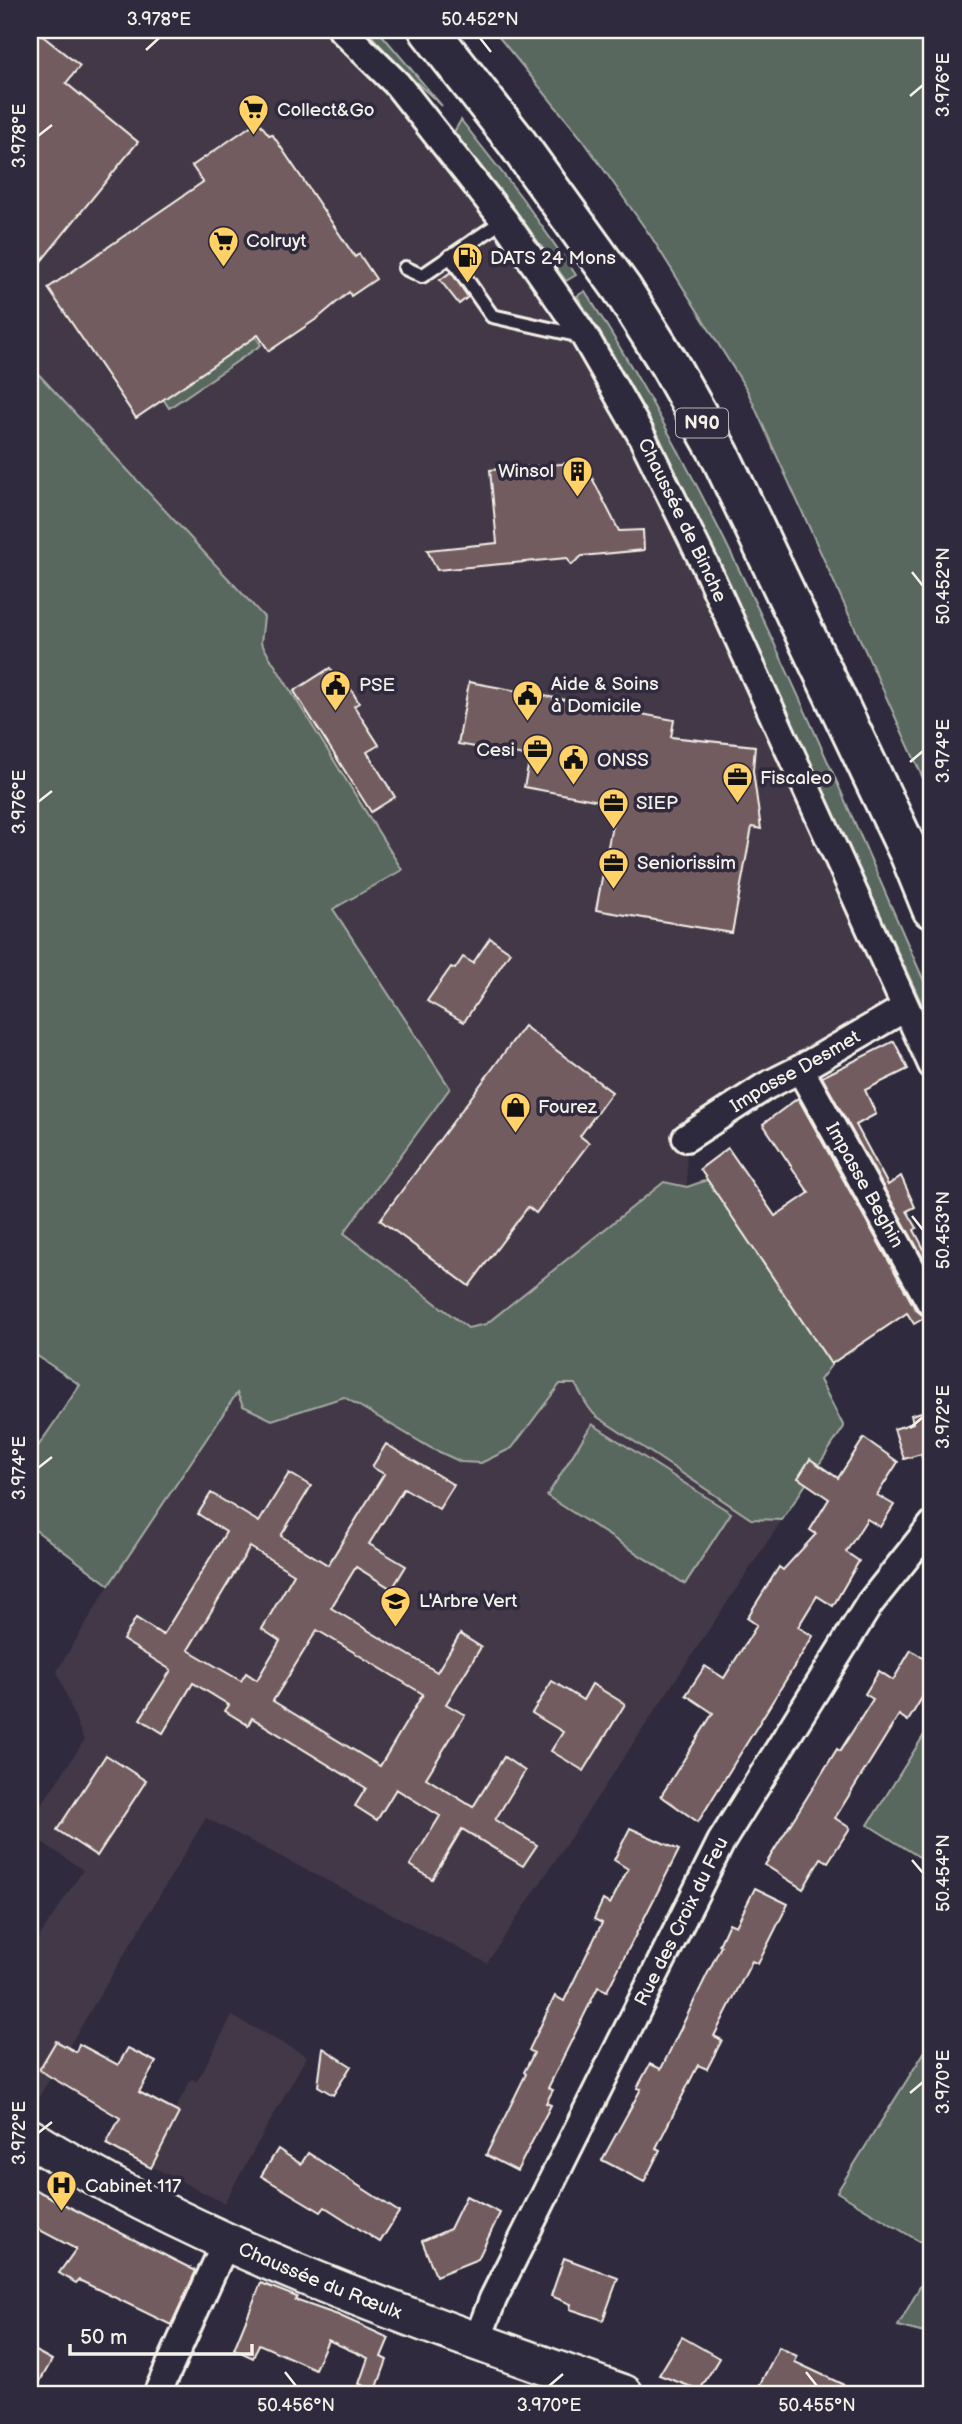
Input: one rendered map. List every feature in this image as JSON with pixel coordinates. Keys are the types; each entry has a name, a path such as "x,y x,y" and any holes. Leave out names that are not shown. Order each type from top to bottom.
{"main road":[{"name":"N90","path":"429,30 516,141 622,289 669,364 719,453 910,855 932,909"},
{"name":"N90","path":"910,855 932,893"},
{"name":"Chaussée du Rœulx","path":"30,2138 156,2208 306,2278 476,2343 624,2394"}],"street":[{"name":"Chaussée de Binche","path":"342,30 397,84 504,220 585,337 640,433 676,503 932,1065"},
{"name":"Impasse Desmet","path":"686,1138 766,1086 905,1008"},
{"name":"Impasse Beghin","path":"800,1069 930,1303"},
{"name":"Rue des Croix du Feu","path":"476,2343 493,2299 721,1842 870,1603 932,1525"},
{"path":"157,2394 226,2242"}],"lane":[{"path":"405,268 422,276 504,220"},
{"path":"450,257 492,316 585,337"}],"shaded area":[{"path":"30,30 342,30 585,337 905,1008 686,1138 687,1186 710,1179 844,1348 820,1380 844,1427 487,1963 206,1818 37,2100 30,2096 30,1951 83,1870 30,1834 30,1822 84,1741 57,1671 109,1585 343,1233 450,1088 332,908 402,870 261,643 263,617 30,365"},
{"path":"232,2016 307,2056 224,2203 147,2164 191,2079 197,2081"}],"green space":[{"path":"366,30 378,30 442,106 403,70"},
{"path":"493,30 932,30 932,798 747,390 652,238 583,140"},
{"path":"461,120 522,198 576,275 566,281 454,132"},
{"path":"585,291 684,461 772,638 932,999 932,1026 659,436 577,296"},
{"path":"254,334 261,345 169,408 162,397"},
{"path":"30,365 264,617 261,643 402,870 333,909 450,1088 344,1233 468,1328 486,1324 664,1182 687,1187 710,1179 844,1348 820,1380 844,1427 782,1520 751,1519 596,1416 575,1384 560,1384 512,1448 481,1463 461,1462 431,1448 344,1397 272,1420 243,1406 237,1393 109,1585 30,1526 30,1458 80,1385 30,1351"},
{"path":"592,1424 731,1513 685,1584 547,1496"},
{"path":"932,1722 932,1865 868,1825"},
{"path":"932,2040 932,2249 837,2192"},
{"path":"932,2265 932,2335 898,2326"}],"building":[{"path":"30,30 35,30 80,66 66,83 138,142 30,275"},
{"name":"Colruyt","path":"258,121 269,135 272,134 355,257 359,254 376,279 351,296 349,292 318,318 269,351 258,335 136,418 48,288 203,182 192,166"},
{"path":"451,272 468,297 459,304 440,280"},
{"path":"584,462 619,531 643,530 644,550 582,556 571,565 567,558 437,570 427,550 497,543 490,470"},
{"path":"330,668 344,690 349,686 359,703 354,706 379,745 367,752 395,797 371,812 294,691"},
{"path":"469,682 674,720 671,737 755,746 753,771 761,829 752,827 732,933 596,910 616,804 524,787 530,757 458,744"},
{"path":"490,938 510,952 464,1022 427,1001 451,967 455,969 463,957 473,963"},
{"path":"524,1026 612,1092 580,1136 589,1143 536,1213 528,1207 469,1286 380,1220"},
{"path":"894,1041 908,1069 865,1090 876,1114 856,1125 888,1185 901,1176 915,1207 907,1211 932,1264 932,1274 822,1077"},
{"path":"798,1098 916,1310 926,1317 914,1324 907,1313 831,1364 700,1169 728,1148 775,1216 809,1193 763,1124"},
{"path":"932,1409 932,1471 926,1472 921,1454 904,1459 894,1429 913,1423 911,1415"},
{"path":"864,1438 898,1462 877,1495 894,1505 880,1527 867,1519 846,1552 859,1561 833,1606 817,1596 798,1627 813,1636 698,1822 661,1796 713,1713 686,1695 705,1666 724,1678 757,1625 747,1618 779,1567 783,1570 816,1534 810,1530 829,1499 798,1478 810,1459 838,1478"},
{"path":"386,1444 454,1485 439,1509 404,1488 369,1544 406,1566 392,1589 356,1567 331,1608 437,1672 460,1634 481,1647 446,1704 465,1715 426,1778 473,1807 504,1757 525,1771 495,1820 537,1845 523,1866 462,1829 432,1879 410,1865 440,1816 396,1789 377,1820 355,1806 366,1788 252,1718 248,1725 225,1711 229,1705 193,1683 163,1733 140,1719 171,1670 123,1640 136,1618 163,1635 226,1532 198,1514 211,1493 259,1522 289,1473 311,1486 281,1536 328,1565 384,1474 372,1467","holes":["250,1547 294,1574 262,1629 280,1641 257,1680 246,1673 241,1681 188,1650","317,1630 423,1694 380,1766 273,1701"]},
{"path":"911,1650 932,1664 932,1681 908,1721 899,1715 835,1818 850,1828 828,1862 821,1858 803,1889 765,1865 837,1749 840,1751 873,1699 865,1694 879,1671 893,1680"},
{"path":"552,1681 583,1700 592,1684 625,1704 584,1771 551,1751 563,1732 532,1713"},
{"path":"106,1755 146,1781 97,1856 57,1830"},
{"path":"630,1828 679,1850 607,1991 598,1987 548,2088 553,2090 546,2103 551,2105 517,2171 486,2155 526,2074 524,2072 534,2053 529,2050 555,1996 564,2001 602,1923 594,1919 603,1900 610,1904 628,1869 614,1860"},
{"path":"755,1888 788,1904 758,1964 752,1961 714,2036 722,2040 707,2069 698,2065 656,2148 660,2150 644,2182 602,2160 641,2089 637,2088 650,2064 661,2069 721,1946 719,1945 729,1923 736,1926"},
{"path":"56,2041 76,2052 79,2044 118,2065 128,2048 156,2062 139,2092 179,2113 151,2168 106,2144 120,2118 39,2070"},
{"path":"323,2048 351,2066 333,2095 318,2086"},
{"path":"278,2149 301,2164 308,2153 399,2212 380,2242 325,2207 321,2212 261,2176"},
{"path":"30,2187 196,2271 171,2325 59,2273 76,2249 30,2225"},
{"path":"466,2196 500,2213 478,2259 436,2276 422,2241 450,2229"},
{"path":"564,2258 618,2278 603,2320 570,2309 571,2304 551,2296"},
{"path":"261,2283 297,2297 295,2300 338,2315 389,2338 381,2357 387,2360 376,2390 359,2384 368,2358 328,2340 315,2369 259,2344 253,2358 234,2349"},
{"path":"682,2337 719,2358 700,2390 659,2375"},
{"path":"779,2347 797,2356 795,2362 863,2394 755,2394"},
{"path":"30,2348 52,2360 33,2394 30,2394"}],"place":[{"name":"Collect&Go","path":"254,137"},
{"name":"Colruyt","path":"223,268"},
{"name":"DATS 24 Mons","path":"467,285"},
{"name":"Winsol","path":"577,498"},
{"name":"PSE","path":"336,712"},
{"name":"Aide & Soins à Domicile","path":"528,722"},
{"name":"Cesi","path":"538,777"},
{"name":"ONSS","path":"574,787"},
{"name":"Fiscaleo","path":"737,805"},
{"name":"SIEP","path":"613,830"},
{"name":"Seniorissim","path":"614,890"},
{"name":"Fourez","path":"515,1134"},
{"name":"L'Arbre Vert","path":"396,1628"},
{"name":"Cabinet 117","path":"62,2213"}]}
